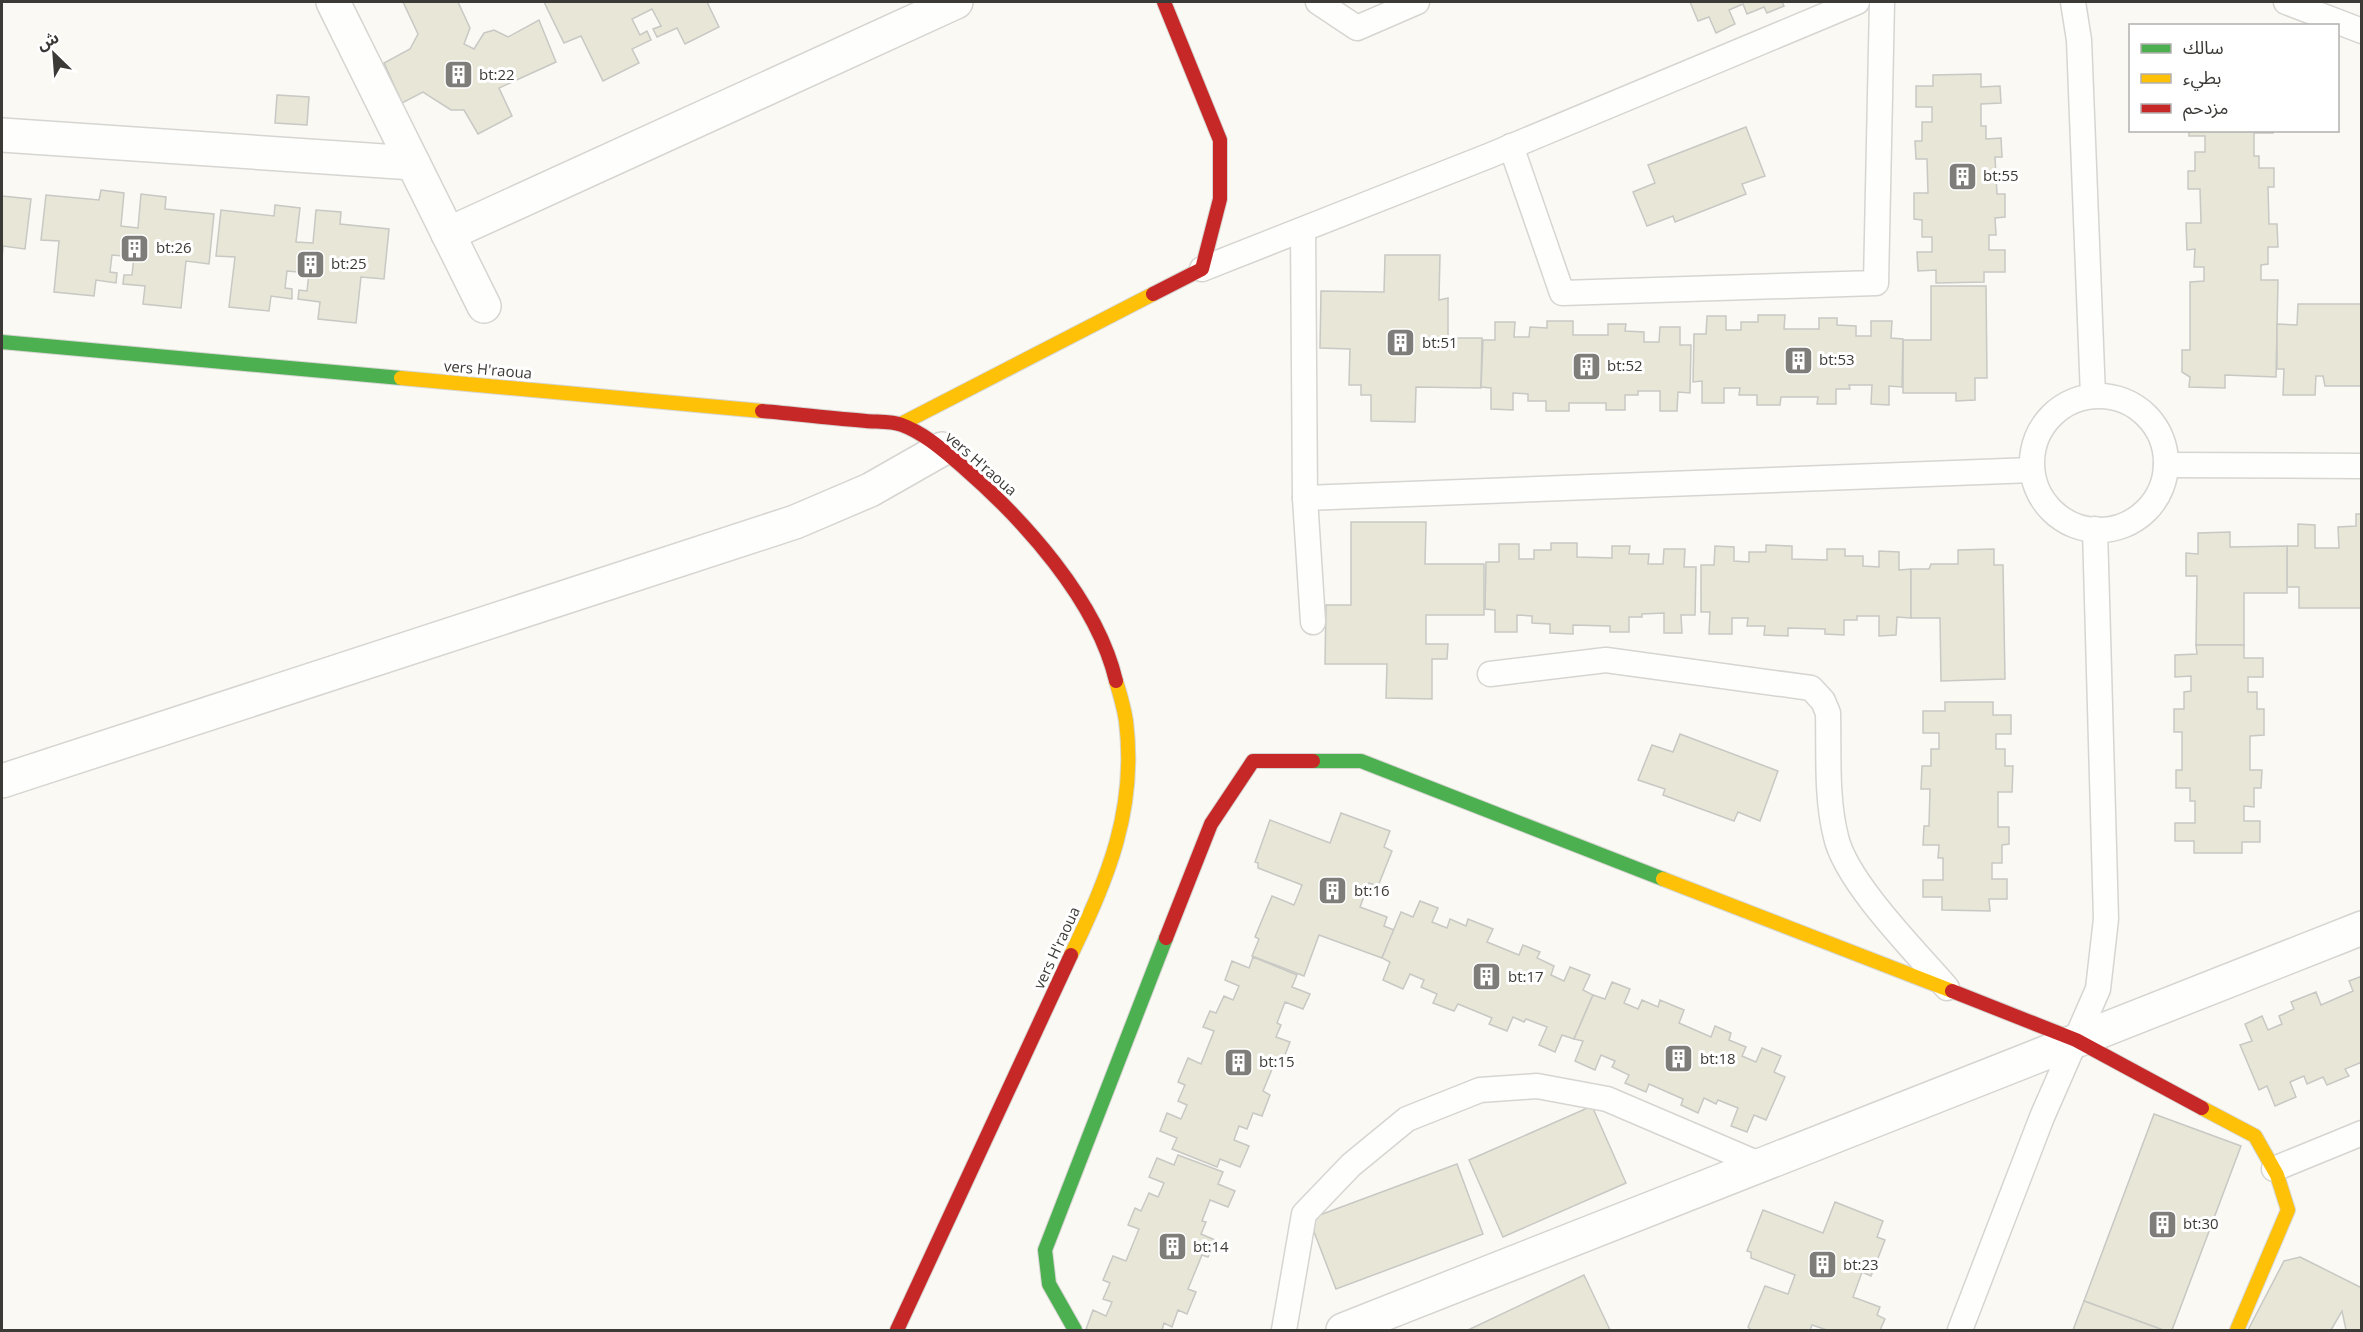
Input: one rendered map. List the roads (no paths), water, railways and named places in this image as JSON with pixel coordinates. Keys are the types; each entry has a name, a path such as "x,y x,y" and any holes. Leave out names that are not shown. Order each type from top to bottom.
{"street":[{"path":"333,2 484,306"},
{"path":"448,234 956,2"},
{"path":"901,424 1202,269 1220,199 1220,140 1164,2"},
{"path":"2,135 413,163"},
{"name":"vers H'raoua","path":"2,342 901,424 942,449 1022,522 1059,567 1090,616 1114,668 1126,719 1129,768 1123,819 1103,887 897,1330"},
{"path":"2,781 795,522 870,490 942,449"},
{"path":"1075,1330 1049,1284 1045,1250 1211,824 1253,761 1361,761 2076,1040 2255,1136 2274,1169 2288,1210 2237,1330"},
{"path":"1343,1330 2361,928"}],"lane":[{"path":"1318,2 1357,28 1417,2"},
{"path":"1202,269 1511,146 1857,2"},
{"path":"1511,146 1562,293 1876,283 1882,2"},
{"path":"2073,2 2079,40 2093,396"},
{"path":"2286,2 2361,31"},
{"path":"1303,230 1305,498 1313,622"},
{"path":"2093,396 2116,398 2137,407 2153,423 2163,443 2166,465 2161,488 2149,507 2131,522 2110,529 2087,529 2067,522 2050,509 2038,491 2032,471 2033,449 2040,429 2054,413 2063,407 2093,396"},
{"path":"2166,465 2361,466"},
{"path":"1305,498 2032,471"},
{"path":"1960,1330 2042,1117 2098,989 2106,919 2095,529"},
{"path":"1490,674 1606,660 1811,688 1823,701 1828,713 1831,807 1836,839 1852,874 1873,902 1949,990"},
{"path":"1284,1330 1304,1214 1351,1165 1407,1119 1480,1090 1537,1086 1607,1099 1759,1164"},
{"path":"2274,1169 2361,1133"}],"place":[{"name":"bt:22","path":"458,75"},
{"name":"bt:55","path":"1962,176"},
{"name":"bt:26","path":"135,248"},
{"name":"bt:25","path":"310,264"},
{"name":"bt:51","path":"1401,343"},
{"name":"bt:53","path":"1798,360"},
{"name":"bt:52","path":"1586,366"},
{"name":"bt:16","path":"1333,891"},
{"name":"bt:17","path":"1487,977"},
{"name":"bt:18","path":"1679,1059"},
{"name":"bt:15","path":"1238,1062"},
{"name":"bt:30","path":"2162,1224"},
{"name":"bt:14","path":"1172,1247"},
{"name":"bt:23","path":"1822,1265"}]}
